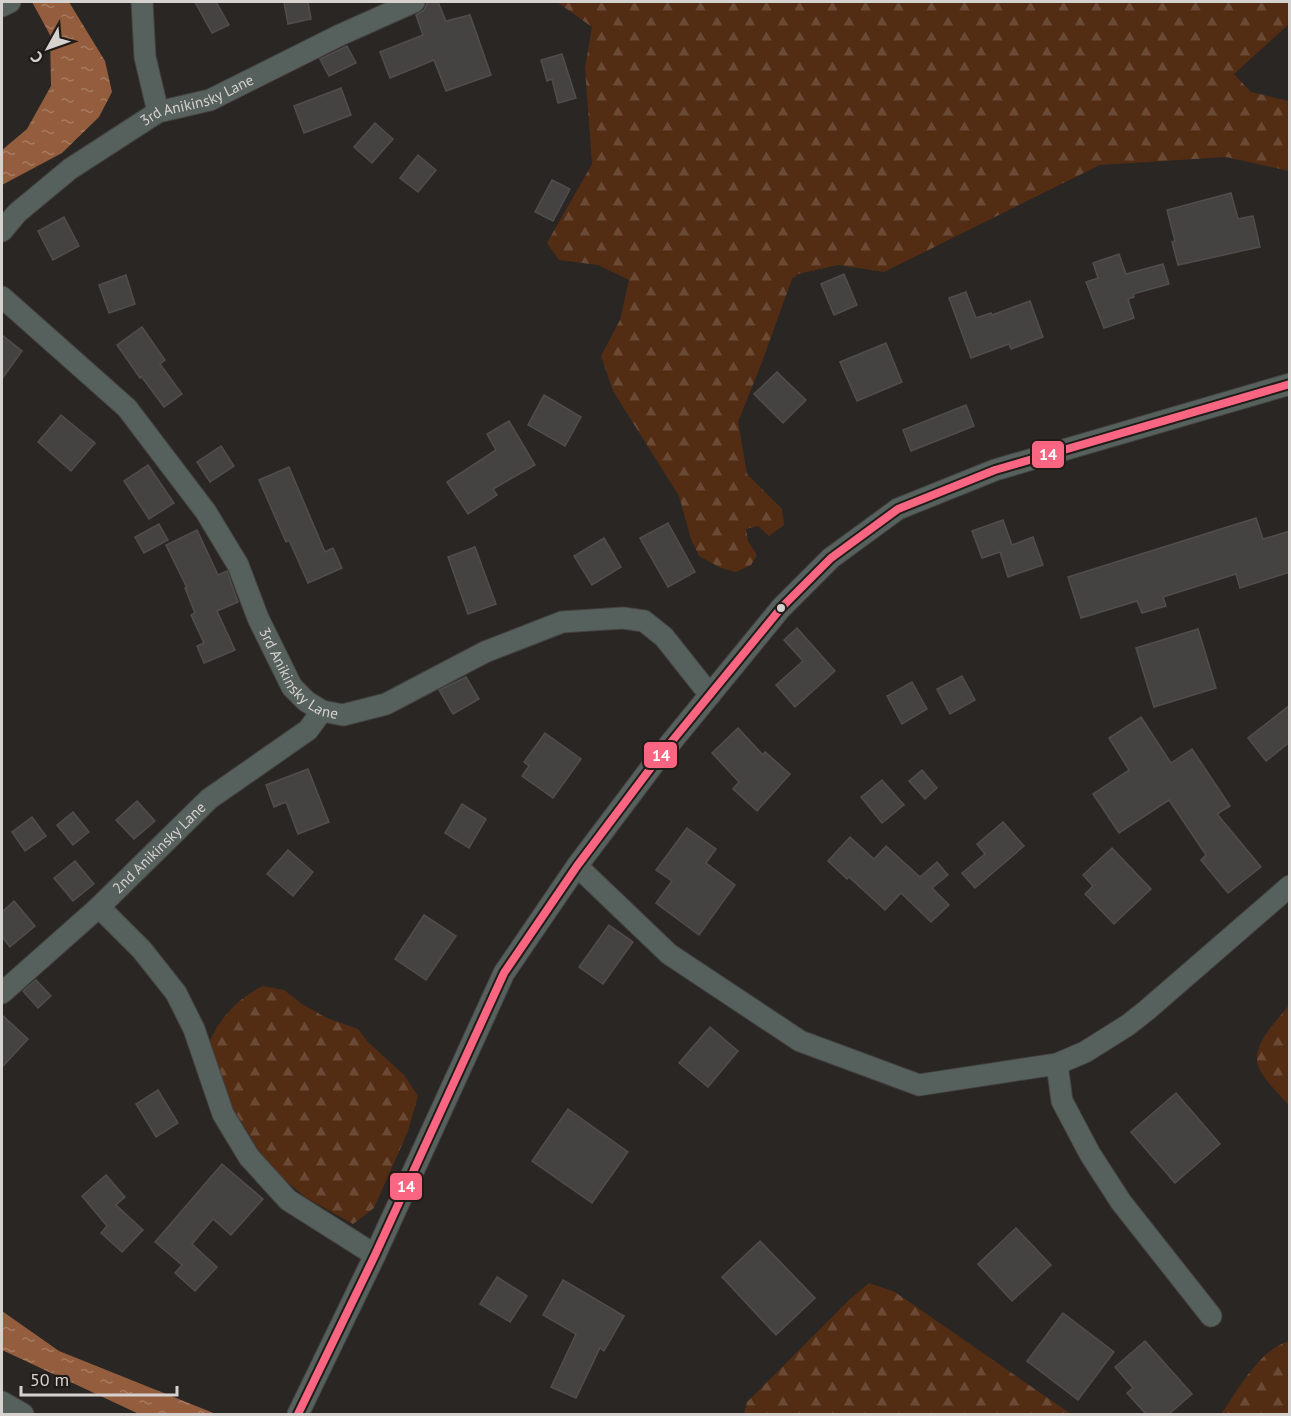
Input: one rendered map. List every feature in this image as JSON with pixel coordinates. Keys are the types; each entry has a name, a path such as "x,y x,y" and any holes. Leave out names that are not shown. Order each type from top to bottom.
{"street":[{"path":"142,2 145,57 158,112"},
{"name":"3rd Anikinsky Lane","path":"2,231 17,213 70,169 158,112 210,100 340,35 414,2"},
{"name":"3rd Anikinsky Lane","path":"2,297 127,408 212,521 237,565 258,618 292,687 306,701 321,711 343,715 386,704 485,652 562,622 623,618 644,621 664,637 710,695"},
{"path":"298,1414 375,1256 504,973 577,866 659,758 781,608 831,558 898,509 995,470 1290,384"},
{"name":"2nd Anikinsky Lane","path":"2,993 99,907 209,799 308,730 321,711"},
{"path":"577,866 669,954 800,1041 919,1085 1057,1064 1085,1052 1134,1020 1290,886"},
{"path":"99,907 142,950 176,993 194,1029 223,1114 249,1157 288,1200 375,1256"},
{"path":"1057,1064 1062,1101 1090,1154 1121,1203 1211,1316"},
{"path":"2,1402 23,1414"}],"green space":[{"path":"557,2 1289,2 1289,24 1234,74 1251,92 1289,101 1289,171 1226,157 1100,165 884,272 838,265 798,274 792,279 738,422 747,474 782,509 784,525 769,536 758,526 746,529 748,541 757,555 751,565 736,572 721,568 699,556 691,539 679,496 613,391 601,356 620,320 629,280 598,265 559,260 547,243 592,164 585,68 592,27"},
{"path":"263,986 284,990 302,1004 327,1018 358,1029 368,1042 404,1075 418,1096 408,1131 374,1208 353,1224 305,1197 264,1162 216,1082 205,1054 214,1032 227,1014 243,998"},
{"path":"1289,1005 1289,1106 1263,1075 1257,1057 1262,1041"},
{"path":"869,1283 895,1292 1071,1414 744,1414 747,1402 850,1299"},
{"path":"1289,1341 1289,1414 1218,1414 1222,1413 1259,1361 1278,1346"}],"water":[{"path":"32,2 69,2 105,61 112,92 99,117 62,153 2,185 2,150 27,129 51,86 50,35"},
{"path":"2,1311 59,1351 216,1414 139,1414 2,1350"}],"building":[{"path":"195,2 216,2 229,25 212,33"},
{"path":"284,2 308,2 311,19 288,24"},
{"path":"429,2 438,2 446,21 470,15 491,75 446,91 434,60 390,78 380,52 423,35 416,15 424,10"},
{"path":"347,46 356,63 329,76 320,59"},
{"path":"562,54 576,98 558,103 552,79 547,81 541,60"},
{"path":"341,88 351,115 304,133 294,106"},
{"path":"375,123 393,139 372,163 354,147"},
{"path":"418,155 436,170 418,192 400,178"},
{"path":"552,180 570,189 553,221 535,212"},
{"path":"1231,193 1238,219 1253,216 1260,247 1178,265 1167,210"},
{"path":"64,217 79,246 53,260 38,231"},
{"path":"1119,254 1126,274 1163,264 1169,284 1133,294 1134,297 1128,299 1134,318 1104,328 1086,282 1098,278 1093,263"},
{"path":"844,274 857,305 834,315 821,284"},
{"path":"126,275 135,304 109,313 99,285"},
{"path":"966,292 976,318 991,313 992,315 1030,301 1043,337 1011,349 1009,344 971,358 949,298"},
{"path":"142,327 165,360 160,364 182,394 164,407 117,345"},
{"path":"2,335 22,351 2,379"},
{"path":"886,343 902,382 857,401 840,362"},
{"path":"777,372 806,400 783,423 754,394"},
{"path":"544,395 581,417 565,446 528,425"},
{"path":"966,405 974,426 911,451 903,430"},
{"path":"61,415 95,443 71,471 38,442"},
{"path":"509,421 535,465 493,489 497,495 468,514 447,482 496,450 487,434"},
{"path":"221,446 234,466 210,482 197,462"},
{"path":"148,465 174,503 149,519 124,481"},
{"path":"289,467 325,552 333,548 342,568 308,583 289,540 286,542 259,480"},
{"path":"1256,518 1263,539 1290,531 1290,572 1240,588 1236,574 1163,597 1166,606 1142,613 1137,601 1081,618 1068,577"},
{"path":"1003,520 1012,545 1033,537 1043,565 1008,577 1000,552 982,558 972,531"},
{"path":"668,523 695,572 668,587 640,538"},
{"path":"159,524 168,540 144,553 135,537"},
{"path":"197,530 218,575 227,571 238,602 217,611 235,650 204,663 197,646 204,643 191,615 195,613 185,588 187,588 166,545"},
{"path":"604,538 621,567 592,585 574,556"},
{"path":"475,547 496,604 468,614 448,557"},
{"path":"797,628 835,671 795,707 776,685 803,661 784,640"},
{"path":"1198,629 1216,688 1154,707 1136,648"},
{"path":"962,676 975,700 950,714 937,689"},
{"path":"466,677 479,699 453,714 439,690"},
{"path":"912,682 927,709 902,724 887,696"},
{"path":"1290,705 1290,742 1266,761 1248,738"},
{"path":"1141,717 1171,763 1192,749 1230,806 1217,814 1261,867 1228,893 1201,860 1206,855 1169,800 1119,833 1093,794 1129,770 1109,738"},
{"path":"738,728 763,755 765,752 790,774 757,811 733,789 739,782 712,753"},
{"path":"545,733 581,759 553,798 522,776 529,766 524,762"},
{"path":"308,769 329,822 298,834 286,802 274,807 266,785"},
{"path":"922,770 937,788 925,799 909,781"},
{"path":"882,780 904,805 882,823 861,797"},
{"path":"137,801 155,821 134,839 116,820"},
{"path":"462,804 486,819 469,848 445,833"},
{"path":"73,812 89,832 73,845 57,825"},
{"path":"32,817 46,836 25,851 12,832"},
{"path":"1003,822 1024,846 975,888 962,873 985,854 977,844"},
{"path":"687,828 716,849 706,863 735,885 699,935 656,903 672,881 656,870"},
{"path":"850,837 874,859 886,846 920,877 937,862 948,875 932,888 949,905 931,922 901,893 885,910 828,861"},
{"path":"1112,848 1151,889 1114,924 1085,894 1093,886 1083,875"},
{"path":"288,850 313,872 293,896 267,874"},
{"path":"75,861 94,884 73,901 54,878"},
{"path":"14,901 35,926 10,947 2,937 2,912"},
{"path":"424,915 456,936 426,980 395,959"},
{"path":"609,925 633,942 603,984 579,967"},
{"path":"36,980 51,996 38,1008 23,991"},
{"path":"2,1015 28,1039 2,1067"},
{"path":"710,1027 738,1051 708,1087 679,1063"},
{"path":"158,1090 178,1123 156,1137 136,1104"},
{"path":"1176,1093 1220,1144 1175,1183 1131,1132"},
{"path":"568,1109 628,1152 592,1203 532,1161"},
{"path":"222,1164 263,1199 231,1235 213,1219 192,1244 217,1267 195,1291 175,1273 182,1265 155,1242"},
{"path":"106,1175 125,1197 116,1205 143,1230 122,1252 101,1233 107,1226 82,1196"},
{"path":"1016,1228 1051,1265 1012,1301 978,1264"},
{"path":"760,1241 815,1298 776,1335 722,1277"},
{"path":"497,1277 527,1296 510,1322 480,1304"},
{"path":"563,1280 624,1316 604,1351 600,1348 576,1398 551,1387 576,1334 543,1315"},
{"path":"1063,1313 1114,1352 1078,1400 1027,1361"},
{"path":"1145,1341 1192,1394 1169,1414 1146,1414 1127,1393 1133,1388 1115,1367"}],"transit line":[{"name":"14","path":"298,1414 375,1255 504,973 577,866 659,757 781,608 831,558 898,509 995,470 1290,384"}]}
